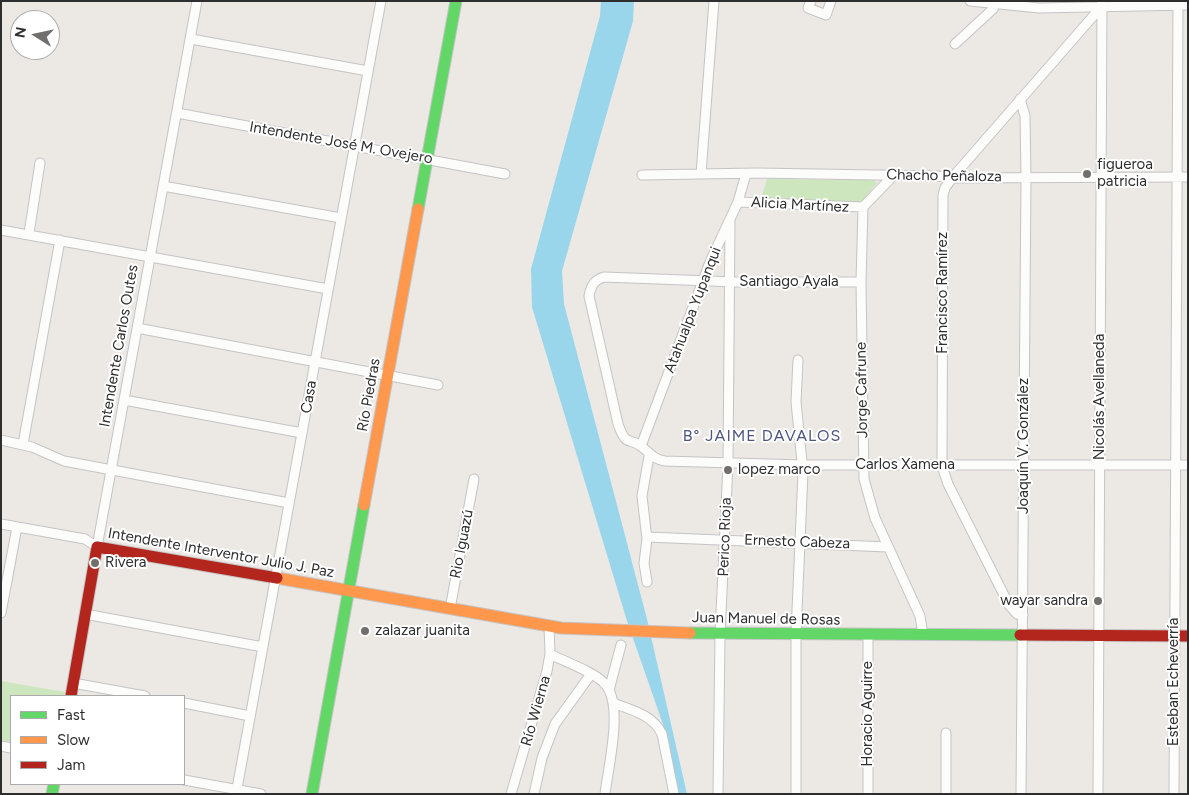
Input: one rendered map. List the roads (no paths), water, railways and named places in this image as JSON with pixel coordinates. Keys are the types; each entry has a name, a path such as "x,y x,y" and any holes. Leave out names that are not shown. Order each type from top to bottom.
{"street":[{"name":"Intendente Carlos Outes","path":"71,695 197,1"},
{"path":"371,1 381,2"},
{"name":"Río Piedras","path":"312,794 456,1"},
{"path":"701,174 714,1"},
{"path":"811,1 808,8 826,15 831,1"},
{"path":"970,1 1039,8 1102,4 1178,3 1188,6"},
{"name":"Casa","path":"237,792 381,2"},
{"path":"955,44 996,3"},
{"name":"Esteban Echeverría","path":"1174,794 1178,3"},
{"name":"Francisco Ramírez","path":"1023,614 1017,614 1009,605 948,484 942,466 943,195 945,188 952,178 1102,4"},
{"name":"Nicolás Avellaneda","path":"1098,794 1102,4"},
{"path":"191,39 368,71"},
{"name":"Joaquín V. González","path":"1020,99 1024,116 1026,177 1021,794"},
{"name":"Intendente José M. Ovejero","path":"177,113 505,174"},
{"path":"29,233 40,163"},
{"name":"Chacho Peñaloza","path":"642,175 746,174 952,178 1188,177"},
{"name":"Atahualpa Yupanqui","path":"641,446 705,280 710,262 738,202 746,174"},
{"path":"862,208 893,176"},
{"path":"163,186 341,218"},
{"name":"Alicia Martínez","path":"738,202 862,208"},
{"name":"Jorge Cafrune","path":"862,208 863,465 868,498 920,616 923,635"},
{"name":"Perico Rioja","path":"718,794 720,634 726,540 728,464 730,220"},
{"path":"1,230 29,233 328,288"},
{"path":"23,444 60,240"},
{"name":"Santiago Ayala","path":"641,446 624,439 618,424 589,296 590,288 598,279 604,277 729,281 861,282"},
{"path":"1177,298 1188,298"},
{"path":"137,328 438,386"},
{"path":"796,794 796,634 803,465 796,402 798,360"},
{"path":"124,400 302,433"},
{"path":"1,440 39,449 64,461 289,503"},
{"path":"641,446 649,456 642,496 647,537 644,563 647,582"},
{"name":"Carlos Xamena","path":"649,456 665,461 728,464 942,466 1023,464 1188,465"},
{"name":"Rio Iguazú","path":"450,609 474,480"},
{"name":"Intendente Interventor Julio J. Paz","path":"1,524 85,539 97,547 348,590"},
{"path":"1,613 17,526"},
{"name":"Ernesto Cabeza","path":"647,537 888,546"},
{"name":"Juan Manuel de Rosas","path":"348,590 549,626 654,632 720,634 1188,636"},
{"path":"85,614 263,647"},
{"name":"Río Wierna","path":"511,794 550,654 549,626"},
{"name":"Horacio Aguirre","path":"868,635 868,794"},
{"path":"609,690 620,646"},
{"path":"550,654 591,674 604,682 609,690 613,703 614,725 605,794"},
{"path":"534,794 542,758 555,724 591,674"},
{"path":"73,683 139,695"},
{"path":"185,703 250,716"},
{"path":"613,703 652,720 662,734 674,794"},
{"path":"946,733 946,794"},
{"path":"185,780 237,792 261,794"}],"water":[{"path":"601,1 634,1 633,21 562,271 564,304 647,619 687,794 679,794 666,733 627,621 532,307 531,269 600,16"}],"place":[{"name":"figueroa patricia","path":"1087,174"},
{"name":"lopez marco","path":"728,470"},
{"name":"Rivera","path":"95,563"},
{"name":"wayar sandra","path":"1098,601"},
{"name":"zalazar juanita","path":"365,631"}],"district":[{"name":"B° JAIME DAVALOS","path":"762,436"}]}
